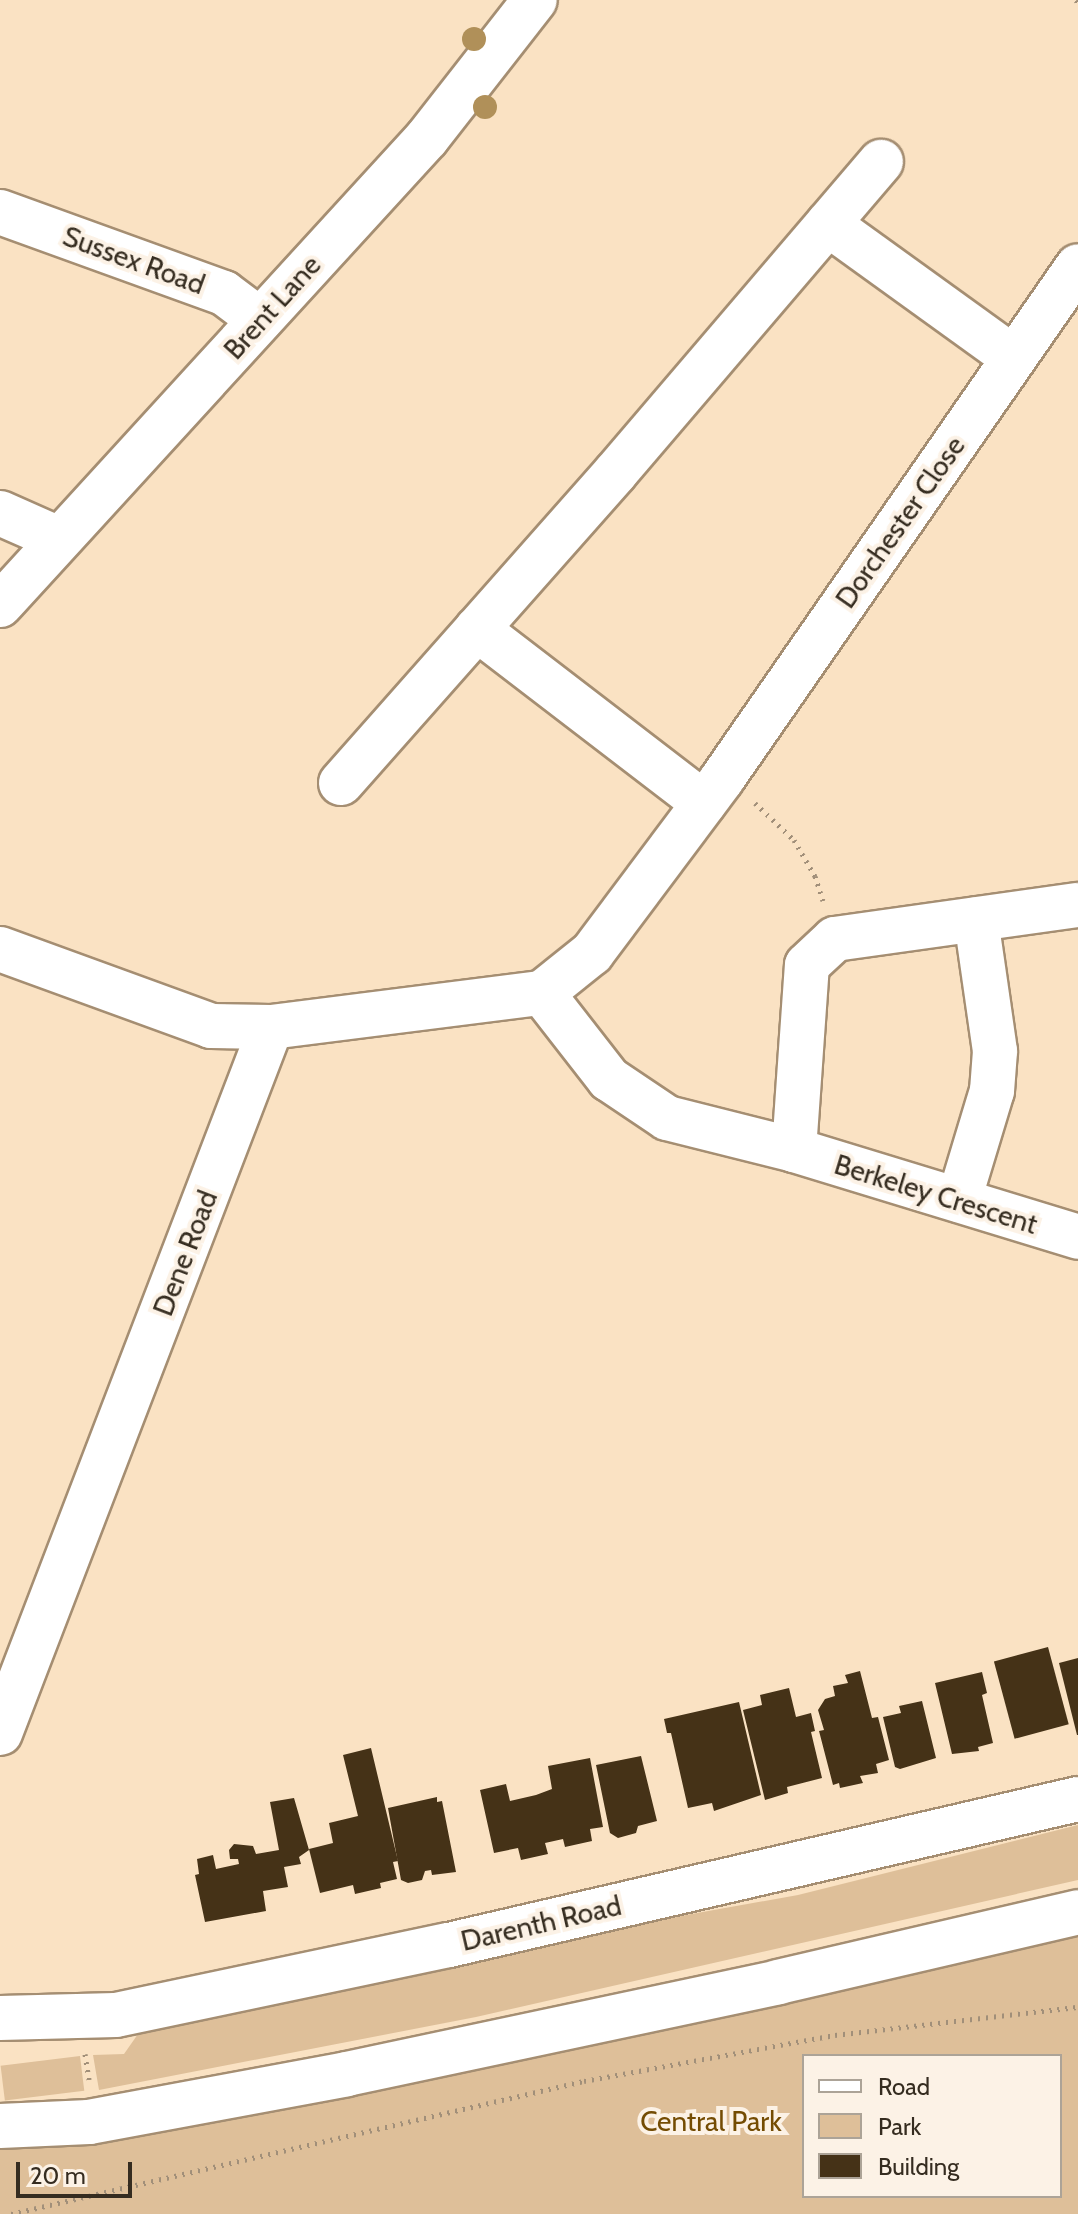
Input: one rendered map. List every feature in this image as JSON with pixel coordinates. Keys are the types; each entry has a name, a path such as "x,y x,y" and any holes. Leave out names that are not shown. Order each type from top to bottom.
{"street":[{"name":"Brent Lane","path":"0,605 427,138 535,0"},
{"path":"341,783 881,162"},
{"name":"Sussex Road","path":"0,212 224,293 260,320"},
{"path":"828,224 1014,358"},
{"name":"Dorchester Close","path":"542,993 592,953 713,791 1078,266"},
{"path":"0,513 59,539"},
{"path":"477,629 713,791"},
{"path":"794,1150 807,965 835,939 1078,905"},
{"path":"959,1200 992,1091 995,1051 976,919"},
{"path":"0,949 211,1026 271,1027 542,993"},
{"name":"Berkeley Crescent","path":"542,993 609,1079 667,1118 794,1150 1078,1237"},
{"name":"Dene Road","path":"0,1733 271,1027"},
{"name":"Darenth Road","path":"0,2018 116,2015 449,1945 1078,1799"},
{"path":"0,2126 89,2122 191,2105 778,1982 1078,1912"}],"path":[{"path":"713,791 794,840 815,876 835,939"},
{"path":"11,2214 584,2081 835,2035 1078,2007"},
{"path":"84,2049 90,2085"}],"green space":[{"path":"1078,1825 1078,1880 476,2017 99,2090 93,2055 124,2054 138,2034 686,1915 798,1895"},
{"name":"Central Park","path":"1078,1934 1078,2214 0,2214 0,2147 101,2142 263,2114 894,1979"},
{"path":"80,2056 84,2091 5,2100 1,2066"}],"building":[{"path":"1048,1647 1069,1724 1015,1739 994,1661"},
{"path":"1078,1658 1078,1735 1077,1735 1059,1663"},
{"path":"860,1671 872,1718 878,1717 889,1760 876,1764 878,1773 860,1776 863,1783 840,1788 839,1783 833,1785 819,1731 824,1730 818,1710 825,1699 835,1696 833,1686 848,1683 845,1675"},
{"path":"982,1672 987,1693 982,1695 993,1743 978,1747 979,1751 952,1754 935,1683"},
{"path":"789,1688 796,1717 811,1713 815,1731 811,1732 822,1778 787,1787 788,1793 765,1800 743,1710 762,1705 760,1695"},
{"path":"922,1701 936,1758 900,1769 895,1767 883,1717 901,1713 899,1706"},
{"path":"739,1702 761,1795 714,1811 712,1803 688,1808 671,1733 667,1733 664,1719"},
{"path":"371,1748 398,1861 393,1862 397,1879 380,1883 381,1888 355,1894 353,1885 320,1893 309,1849 333,1843 329,1823 358,1816 343,1755"},
{"path":"641,1756 657,1821 638,1826 636,1833 618,1838 610,1833 596,1765"},
{"path":"590,1758 603,1827 590,1829 592,1841 565,1847 563,1839 545,1843 548,1854 521,1860 518,1848 494,1853 480,1790 506,1784 510,1801 536,1795 552,1789 548,1766"},
{"path":"437,1797 437,1802 442,1801 456,1872 432,1875 431,1870 425,1871 422,1880 408,1883 401,1880 388,1808"},
{"path":"294,1798 309,1850 299,1857 301,1864 284,1867 288,1887 263,1891 266,1911 205,1922 195,1875 199,1874 197,1859 213,1855 216,1869 239,1864 238,1859 230,1859 229,1850 234,1844 253,1846 256,1854 279,1850 270,1802"}]}
